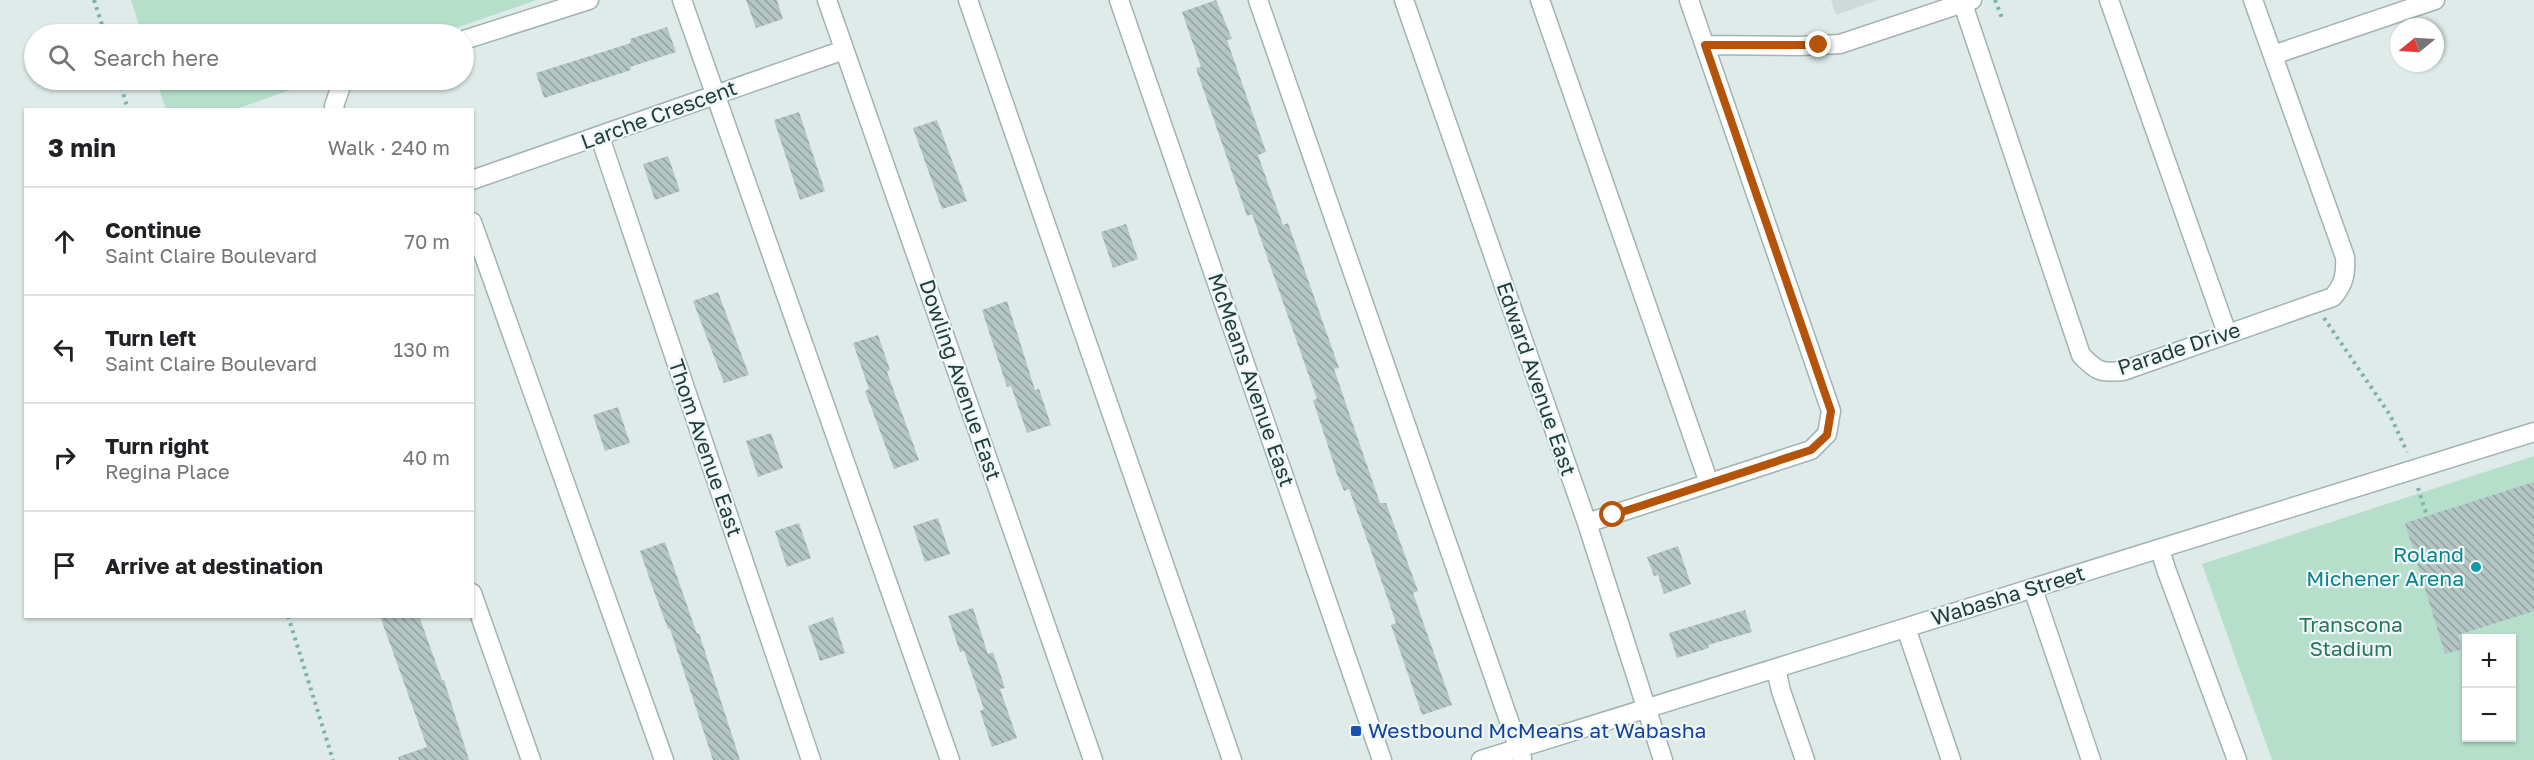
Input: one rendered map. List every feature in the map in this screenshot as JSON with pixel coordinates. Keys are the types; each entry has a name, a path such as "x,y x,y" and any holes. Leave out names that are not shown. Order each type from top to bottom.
{"street":[{"path":"474,37 589,0"},
{"path":"682,0 950,760"},
{"name":"Dowling Avenue East","path":"827,0 1093,760"},
{"path":"968,0 1232,760"},
{"name":"McMeans Avenue East","path":"1119,0 1382,760"},
{"path":"1258,0 1521,754"},
{"name":"Edward Avenue East","path":"1404,0 1587,523 1663,760"},
{"path":"1540,0 1709,483"},
{"path":"1587,523 1811,450 1827,435 1831,411 1689,0"},
{"path":"2109,0 2228,333"},
{"name":"Parade Drive","path":"1968,2 2081,355 2095,370 2108,372 2123,371 2333,297 2342,286 2346,273 2345,257 2253,0"},
{"path":"2273,55 2435,0"},
{"path":"1705,45 1840,44 1968,2"},
{"name":"Larche Crescent","path":"474,179 844,50"},
{"path":"334,108 340,90"},
{"name":"Thom Avenue East","path":"600,137 810,760"},
{"path":"474,228 664,760"},
{"name":"Wabasha Street","path":"1481,760 1521,754 1647,708 2534,432"},
{"path":"2160,549 2237,760"},
{"path":"2032,588 2091,760"},
{"path":"474,599 531,760"},
{"path":"1906,628 1951,760"},
{"path":"1776,669 1781,691 1805,760"}],"path":[{"path":"94,0 102,24"},
{"path":"1995,0 2002,18"},
{"path":"122,90 127,108"},
{"path":"2314,303 2390,415 2409,455"},
{"path":"2417,484 2427,516"},
{"path":"289,618 333,760"}],"shaded area":[{"path":"1831,0 1878,0 1836,15"}],"green space":[{"path":"131,0 537,0 467,24 139,24"},
{"path":"159,90 290,90 239,108 166,108"},
{"name":"Transcona Stadium","path":"2534,456 2534,760 2272,760 2202,564"}],"building":[{"path":"746,0 777,0 783,19 756,28"},
{"path":"1216,0 1232,39 1227,40 1266,152 1258,155 1283,225 1288,223 1339,368 1334,369 1380,503 1386,503 1418,591 1413,593 1452,705 1422,715 1391,625 1396,623 1369,545 1349,489 1344,491 1337,474 1313,400 1317,399 1252,214 1247,216 1196,68 1201,67 1182,12"},
{"path":"667,27 676,52 630,67 631,70 544,98 536,73 631,43 630,39"},
{"path":"799,112 825,191 800,200 774,120"},
{"path":"937,120 967,201 942,209 913,128"},
{"path":"668,156 680,191 655,200 643,164"},
{"path":"1126,224 1138,259 1113,268 1101,232"},
{"path":"718,292 749,375 724,383 693,301"},
{"path":"1007,301 1035,390 1039,389 1051,425 1027,433 1011,386 1007,387 982,310"},
{"path":"878,335 890,370 887,372 919,460 894,469 865,391 869,389 853,343"},
{"path":"618,407 630,443 605,451 593,415"},
{"path":"771,433 783,468 758,477 746,441"},
{"name":"Roland Michener Arena","path":"2534,482 2534,611 2458,635 2462,649 2445,654 2405,523"},
{"path":"938,518 950,554 925,562 913,526"},
{"path":"799,523 811,558 787,567 775,531"},
{"path":"665,542 697,634 699,633 740,760 713,760 670,629 668,629 652,586 640,551"},
{"path":"1678,546 1691,584 1664,594 1658,575 1654,576 1647,557"},
{"path":"973,608 988,654 993,652 1005,688 1000,689 1017,738 992,747 980,711 984,709 964,651 960,652 948,616"},
{"path":"1745,610 1752,632 1708,645 1709,648 1677,658 1669,633"},
{"path":"833,617 845,653 820,661 808,626"},
{"path":"381,618 420,618 442,680 444,680 469,760 399,760 398,757 427,747"}],"place":[{"name":"Roland Michener Arena","path":"2476,567"},
{"name":"Westbound McMeans at Wabasha","path":"1356,731"}],"route":[{"path":"1613,515 1811,450 1827,435 1831,411 1705,45 1819,45"}]}
